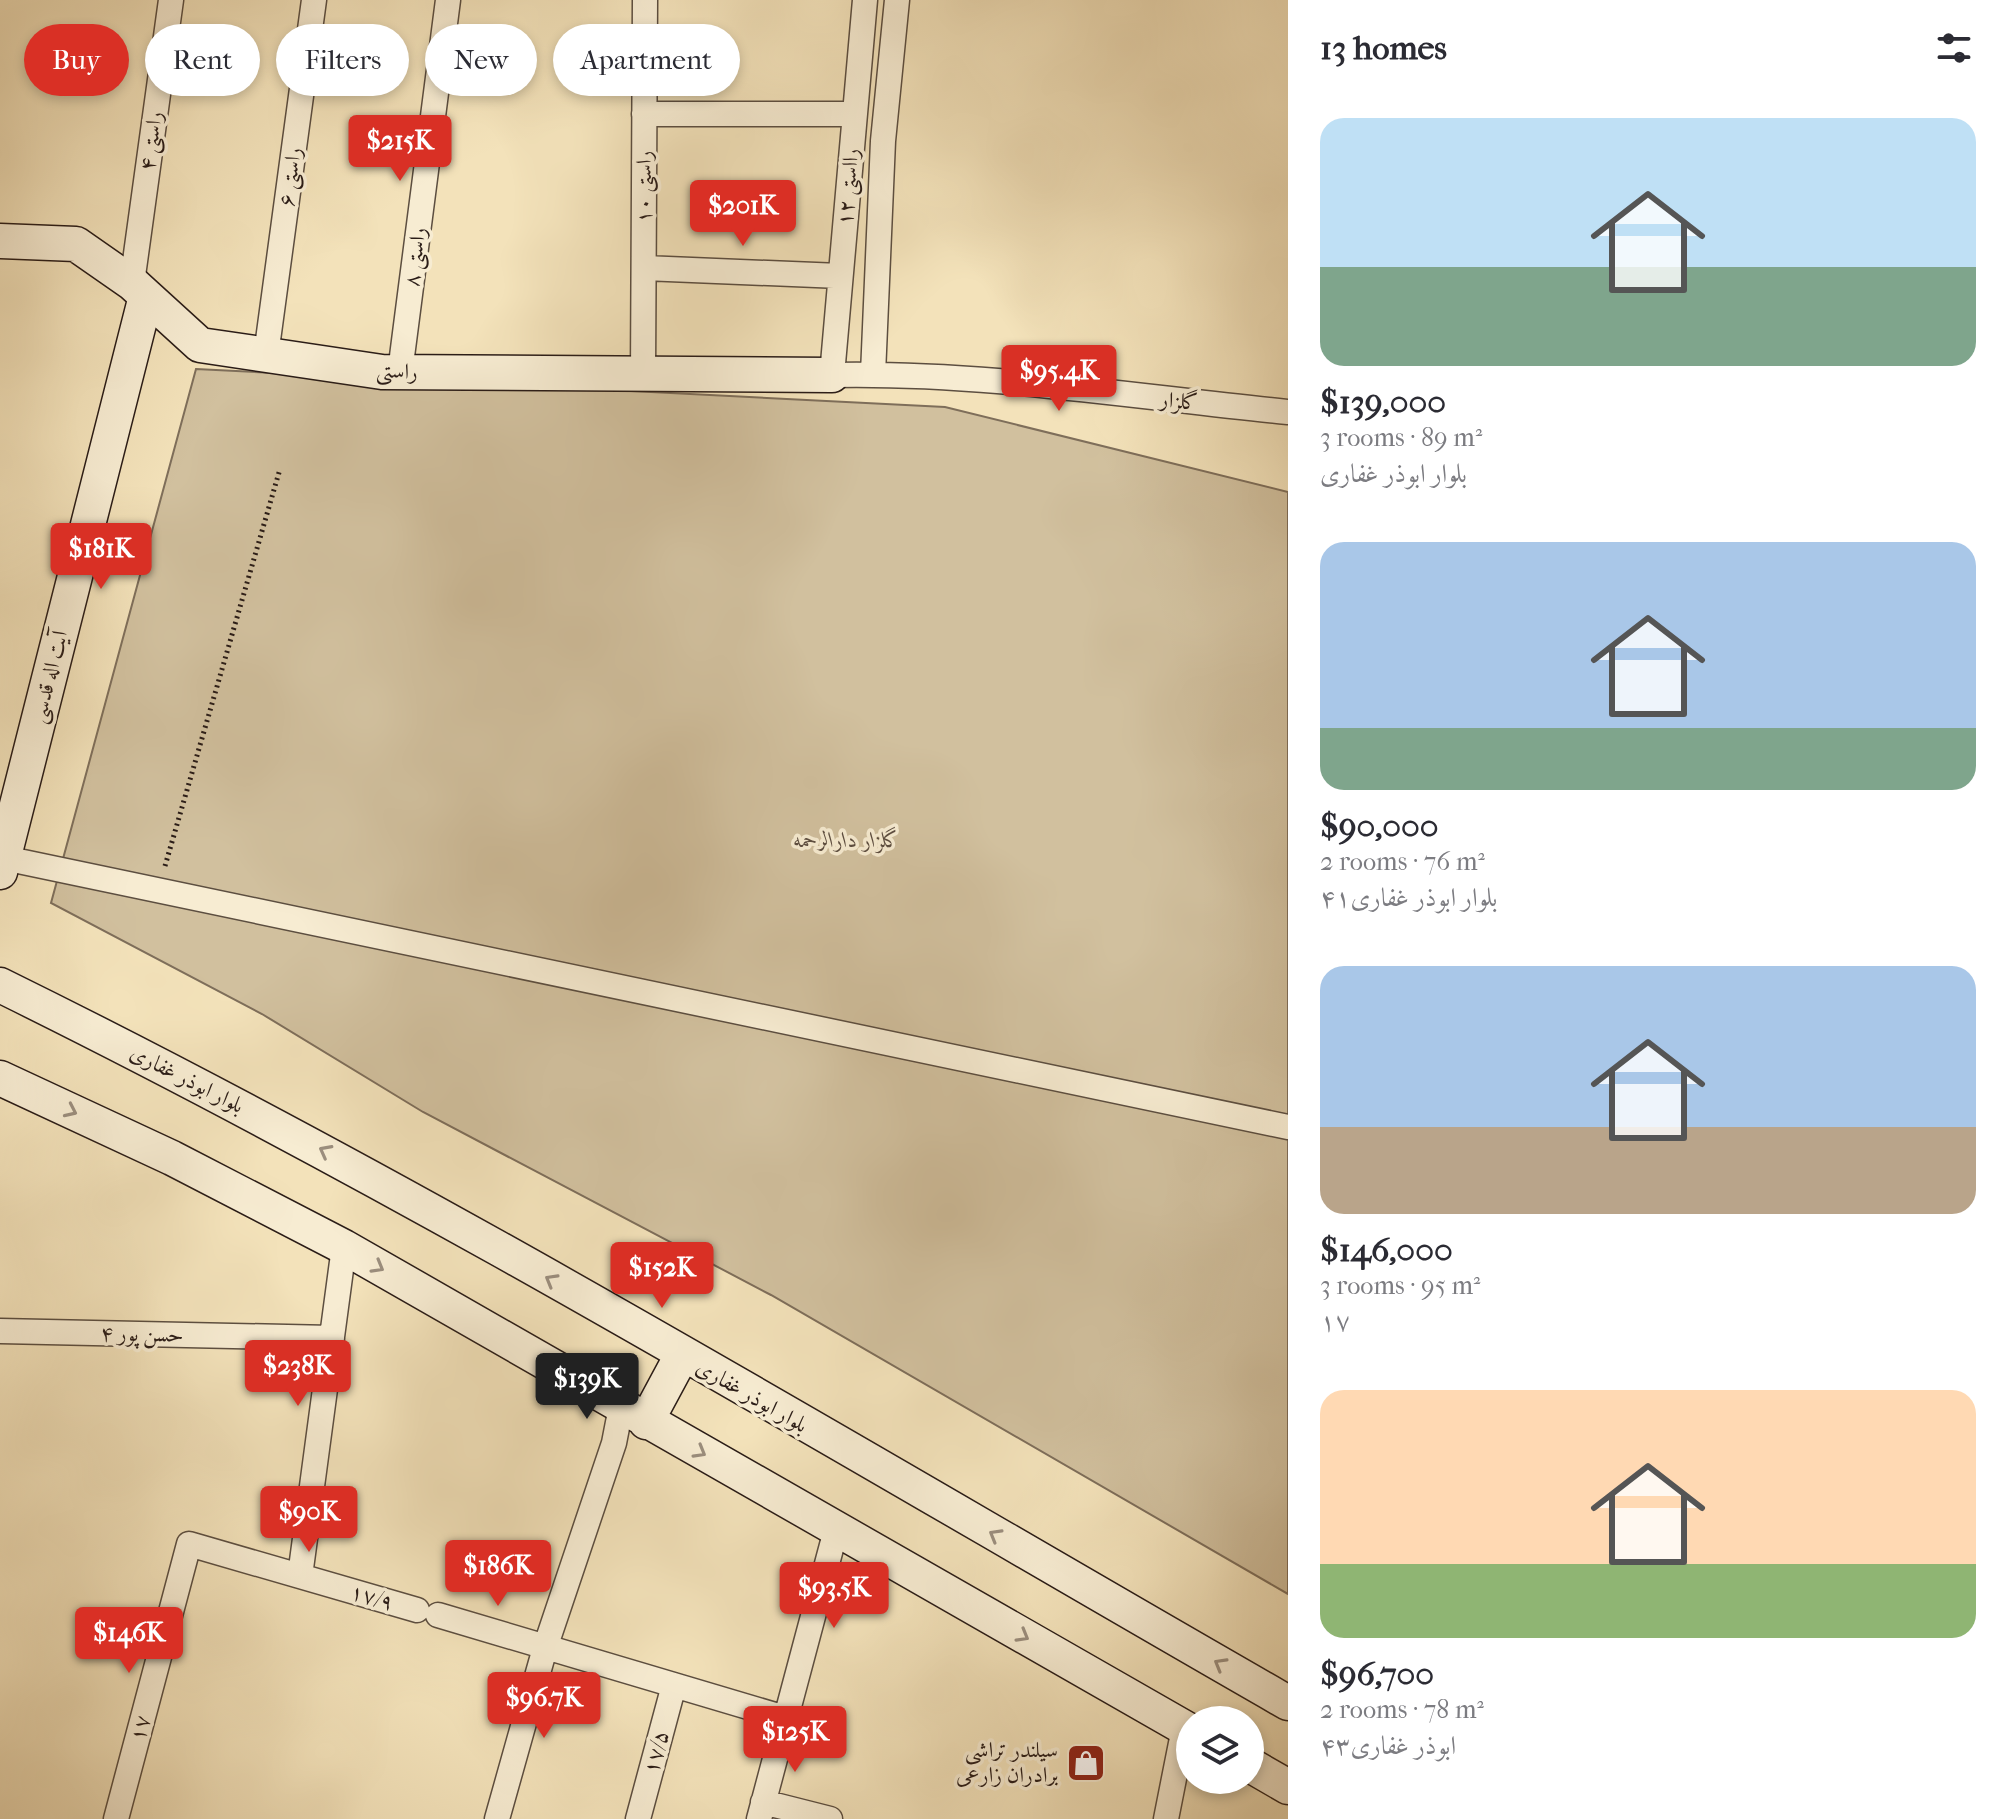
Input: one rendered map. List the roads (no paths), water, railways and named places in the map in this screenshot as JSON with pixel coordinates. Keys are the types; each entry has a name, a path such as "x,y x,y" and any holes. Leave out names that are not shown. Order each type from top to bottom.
{"main road":[{"name":"راستی","path":"0,241 76,244 139,289 200,345 400,372 832,375"},
{"name":"آیت اله قدسی","path":"2,865 139,289"},
{"name":"بلوار ابوذر غفاری","path":"0,985 199,1083 331,1154 1288,1703"},
{"path":"0,1078 172,1158 344,1247 1176,1724"},
{"path":"634,1415 682,1355"},
{"path":"1264,1773 1288,1787"}],"street":[{"name":"راستی ۴","path":"139,289 171,0"},
{"name":"راستی ۶","path":"266,355 314,0"},
{"name":"راستی ۸","path":"400,372 448,0"},
{"name":"راستی ۱۰","path":"643,374 645,0"},
{"name":"۱۲ رااستی","path":"832,375 865,0"},
{"name":"۱۲ رااستی","path":"873,374 883,141 897,0"},
{"path":"644,114 855,114"},
{"path":"644,268 840,276"},
{"name":"گلزار","path":"832,375 873,374 1288,412"},
{"path":"2,865 158,890 1288,1127"},
{"path":"300,1576 344,1247"},
{"name":"۴ حسن پور","path":"0,1331 332,1338"},
{"path":"497,1819 545,1648 614,1443 634,1415"},
{"path":"830,1819 761,1811 836,1530"},
{"name":"۱۷/۹","path":"189,1544 785,1718"},
{"name":"۱۷","path":"116,1819 189,1544"},
{"name":"۱۷/۵","path":"638,1819 674,1685"},
{"path":"1166,1819 1176,1777"}],"place":[{"name":"سیلندر تراشی برادران زارعی","path":"1086,1763"}],"park label":[{"name":"گلزار دارالرحمه","path":"847,840"}]}
